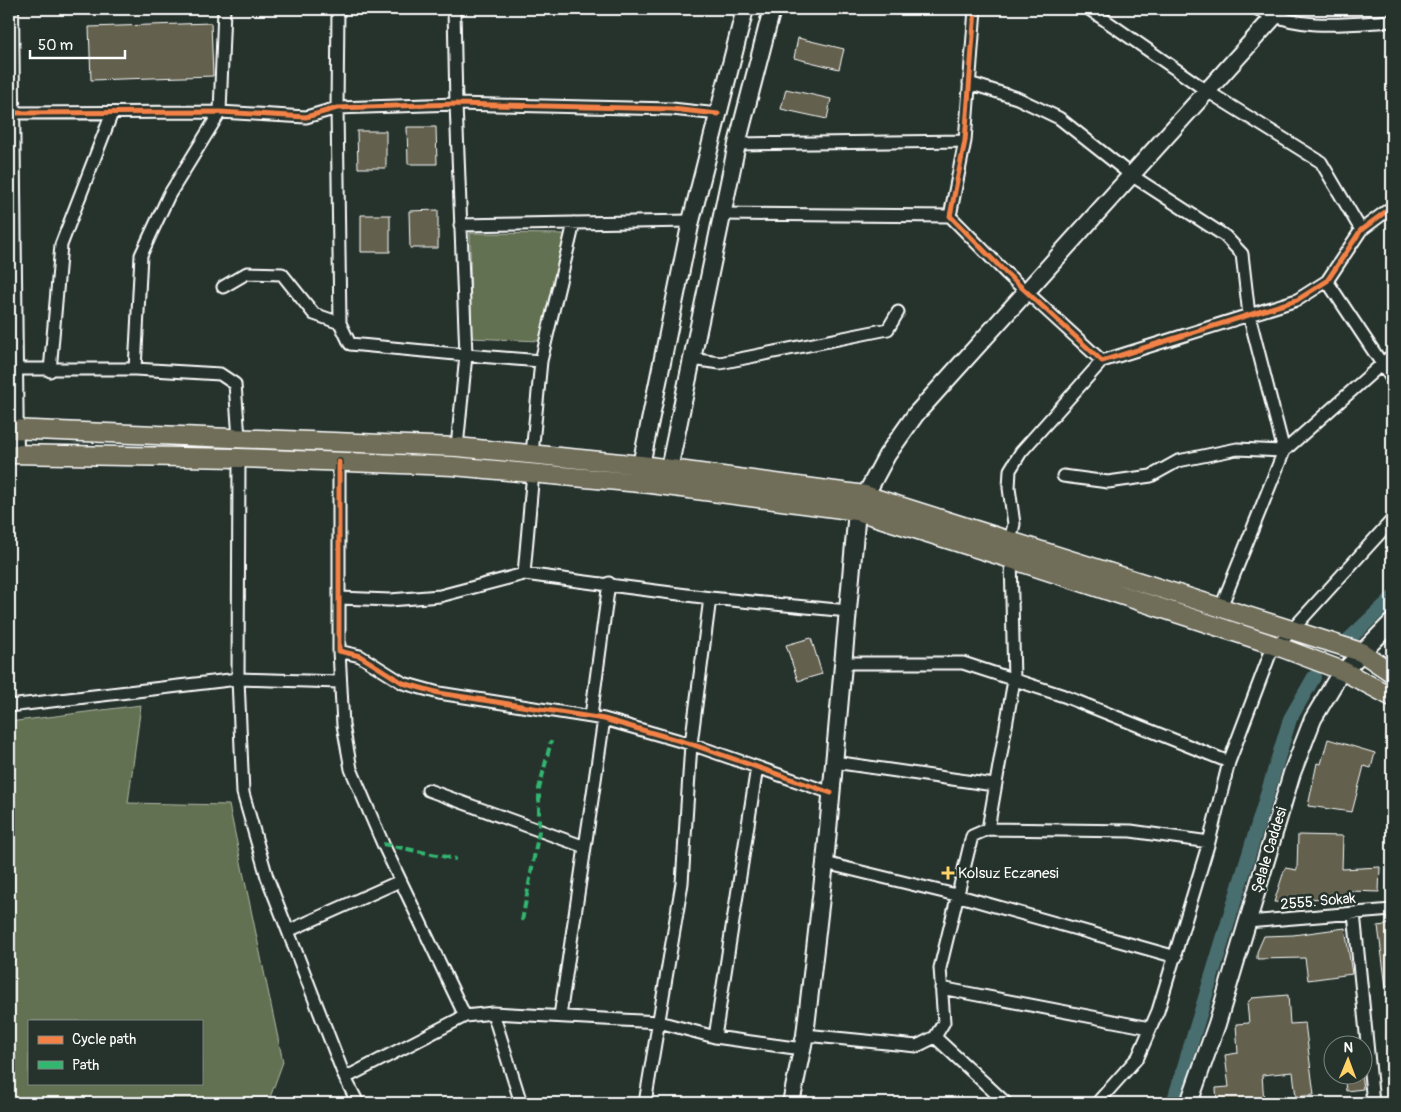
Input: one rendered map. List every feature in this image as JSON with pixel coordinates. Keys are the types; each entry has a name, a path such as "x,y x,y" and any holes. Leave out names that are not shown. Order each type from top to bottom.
{"main road":[{"path":"12,429 457,446 642,465 865,495 1361,652 1392,673"},
{"path":"11,458 239,458 453,466 650,484 858,511 1277,646 1343,671 1392,697"}],"street":[{"path":"10,9 14,369 11,458"},
{"path":"135,370 141,255 169,195 220,112 224,9"},
{"path":"338,9 337,108 340,323 350,344 541,361"},
{"path":"454,9 466,355 457,446"},
{"path":"642,465 691,221 745,9"},
{"path":"669,469 737,144 772,9"},
{"path":"950,216 965,141 975,9"},
{"path":"1089,9 1208,91 1321,162 1361,230"},
{"path":"1257,9 1277,13 1314,25 1392,21"},
{"path":"791,1103 803,1042 825,863 858,511 865,495 887,455 916,414 1277,13"},
{"path":"969,83 1017,98 1059,118 1132,175 1225,236 1242,254 1249,315 1284,451"},
{"path":"11,113 220,112 306,117 337,108 456,104 672,108 718,114"},
{"path":"50,370 61,245 112,112"},
{"path":"737,144 965,141"},
{"path":"1010,541 1014,524 1009,488 1010,470 1021,452 1102,360 1297,300 1327,281 1361,230 1392,207"},
{"path":"722,214 950,216 1026,292 1102,360"},
{"path":"460,224 691,221"},
{"path":"532,454 541,361 574,223"},
{"path":"222,287 247,273 282,274 314,314 340,323"},
{"path":"1327,281 1388,359 1392,379"},
{"path":"691,359 720,363 888,329 898,312"},
{"path":"1221,607 1284,451 1388,359"},
{"path":"14,369 135,370 220,374 235,384 239,438"},
{"path":"1063,476 1108,482 1151,476 1178,461 1237,449 1284,451"},
{"path":"239,458 238,679 243,793 267,877 345,1078 358,1103"},
{"path":"339,462 339,682 343,725 351,769 400,881 464,1016"},
{"path":"524,574 533,472"},
{"path":"1097,1103 1138,1057 1150,1028 1176,957 1209,842 1229,762 1270,654 1392,520"},
{"path":"988,830 994,785 1014,680 1011,559"},
{"path":"340,598 390,600 440,596 524,574 710,598 848,611"},
{"path":"591,716 610,584"},
{"path":"645,1103 682,883 690,744 710,598"},
{"name":"Şelale Caddesi","path":"1189,1103 1217,1024 1292,772 1313,719 1343,671 1392,622"},
{"path":"339,651 360,656 403,684 438,693 604,718 690,744 832,793"},
{"path":"843,663 963,663 1064,696 1229,762"},
{"path":"9,706 238,679 339,682"},
{"path":"560,1016 604,718"},
{"path":"834,762 994,785"},
{"path":"715,1036 757,767"},
{"path":"428,790 585,847"},
{"path":"345,1078 464,1016 493,1012 660,1022 715,1036 803,1042 917,1046 935,1037 944,1022 940,968 956,895 972,836 988,830 1132,831 1209,842"},
{"path":"825,863 956,895 1176,957"},
{"path":"288,932 400,881"},
{"name":"2555. Sokak","path":"1247,922 1392,910"},
{"path":"1354,913 1373,1103"},
{"path":"941,988 1150,1028"},
{"path":"493,1012 521,1103"},
{"path":"935,1037 1006,1103"}],"green space":[{"path":"470,233 566,234 539,341 471,338"},
{"path":"141,705 128,803 229,805 283,1062 268,1103 9,1103 9,722"}],"building":[{"path":"211,23 213,76 91,80 89,27"},
{"path":"798,38 844,49 839,69 794,58"},
{"path":"786,89 831,99 827,119 781,109"},
{"path":"407,127 436,127 437,164 408,164"},
{"path":"357,131 386,131 386,168 358,168"},
{"path":"438,210 438,248 410,248 409,211"},
{"path":"361,215 390,215 390,252 361,252"},
{"path":"811,638 822,674 798,681 786,645"},
{"path":"1328,739 1375,753 1371,768 1364,766 1352,812 1308,806 1317,763 1321,764"},
{"path":"1298,835 1343,836 1342,869 1380,867 1379,892 1351,891 1351,898 1297,899 1296,903 1274,902 1285,868 1297,870"},
{"path":"1392,924 1392,986 1386,987 1378,926"},
{"path":"1345,928 1352,974 1308,980 1305,958 1257,959 1257,952 1264,936 1293,935"},
{"path":"1288,995 1290,1024 1305,1023 1314,1095 1296,1097 1293,1072 1262,1075 1264,1102 1217,1103 1216,1088 1229,1087 1225,1055 1238,1053 1236,1024 1249,1023 1247,1003 1252,998"},
{"path":"1345,1084 1362,1084 1363,1089 1346,1091"}],"waterway":[{"path":"1348,640 1392,598"},
{"path":"1173,1103 1290,719 1314,677"}],"marked path":[{"path":"522,921 539,831 539,789 551,741"},
{"path":"383,844 456,859"}],"cycle path":[{"path":"975,9 965,141 950,216 1006,273 1102,361 1297,300 1327,281 1361,230 1392,207"},
{"path":"11,113 220,112 306,117 337,108 456,104 672,109 718,114"},
{"path":"339,462 339,651 360,656 403,683 439,693 604,719 691,744 831,793"}],"place":[{"name":"Kolsuz Eczanesi","path":"948,873"}]}
